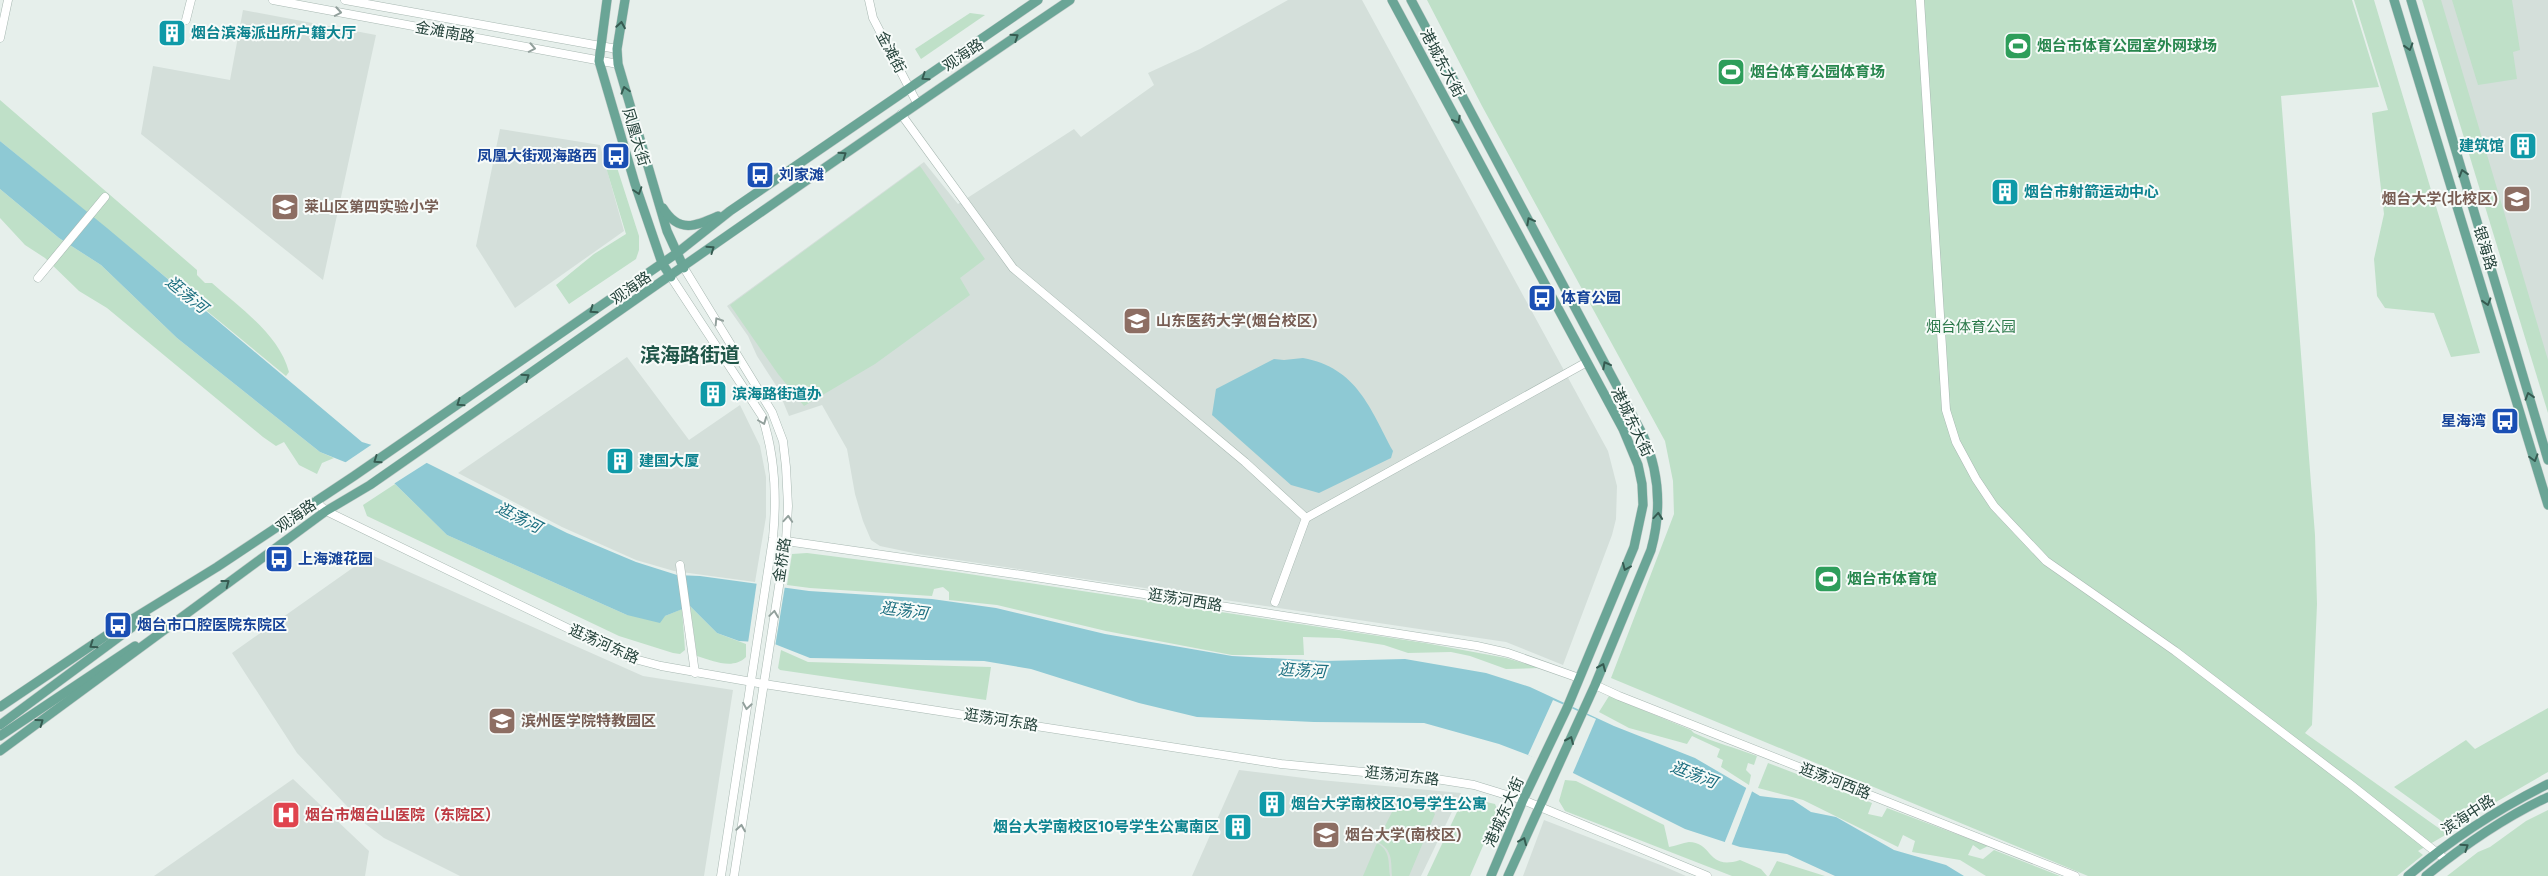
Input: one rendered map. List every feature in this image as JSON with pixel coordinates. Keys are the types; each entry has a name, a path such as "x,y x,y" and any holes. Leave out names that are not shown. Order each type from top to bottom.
{"main road":[{"name":"凤凰大街","path":"607,0 599,61 635,184 662,263 670,277"},
{"name":"凤凰大街","path":"625,0 617,49 618,64 657,200 684,268"},
{"name":"观海路","path":"0,707 113,631 198,579 354,476 677,253 730,211 1038,0"},
{"name":"观海路","path":"0,736 207,597 326,511 370,485 684,268 901,114 1070,0"},
{"name":"港城东大街","path":"1392,0 1632,448 1642,484 1643,505 1634,547 1567,708 1523,800 1491,876"},
{"name":"港城东大街","path":"1411,0 1651,453 1658,485 1656,531 1651,550 1595,685 1508,876"},
{"name":"银海路","path":"2394,0 2548,505"},
{"name":"银海路","path":"2411,0 2548,460"},
{"path":"657,200 670,217 685,226 695,226 730,211"},
{"name":"观海路","path":"0,725 198,579"},
{"name":"观海路","path":"0,750 121,664 207,597"},
{"name":"滨海中路","path":"2408,876 2437,851 2521,797 2548,784"},
{"name":"滨海中路","path":"2426,876 2446,860 2530,805 2548,797"}],"street":[{"path":"0,38 8,0"},
{"path":"186,20 190,0"},
{"name":"金滩南路","path":"273,0 618,64"},
{"name":"金滩南路","path":"345,0 384,4 514,31 617,49"},
{"name":"金滩街","path":"869,0 882,36 917,103"},
{"path":"1920,0 1946,410 1956,442 1976,478 1999,511 2046,561 2175,651 2437,851 2446,860"},
{"path":"511,44 514,31"},
{"path":"901,114 1013,268 1245,462 1306,518"},
{"path":"38,278 105,197"},
{"name":"金桥路","path":"684,268 772,412 782,441 786,467 788,506 786,541 734,876"},
{"name":"金桥路","path":"670,277 762,416 768,435 776,507 721,876"},
{"path":"1275,602 1306,518 1587,362"},
{"name":"逛荡河东路","path":"315,501 326,511 627,657 695,673 750,682 1281,764 1436,779 1474,785 1539,806 1707,876"},
{"name":"逛荡河西路","path":"786,541 1022,575 1477,646 1508,653 1579,678"},
{"path":"680,565 695,673"},
{"name":"逛荡河西路","path":"1595,685 1618,696 2075,876"}],"shaded area":[{"name":"山东医药大学(烟台校区)","path":"1288,0 1362,0 1608,451 1617,486 1616,519 1612,535 1563,665 1506,642 918,554 880,546 871,540 863,521 855,494 847,449 822,405 789,416 777,387 757,356 748,336 727,306 924,162 958,204 1074,129 1081,137 1154,85 1148,73 1200,49"},
{"name":"烟台大学(北校区)","path":"2425,0 2548,0 2548,398"},
{"name":"莱山区第四实验小学","path":"243,10 376,35 323,280 141,134 153,66 230,80"},
{"path":"500,129 600,145 624,231 515,308 476,246"},
{"path":"627,357 689,440 740,405 760,446 766,477 766,517 755,582 674,571 636,560 562,527 458,473"},
{"name":"滨州医学院特教园区","path":"371,555 643,676 733,690 704,876 460,876 384,838 359,819 297,753 232,653"},
{"name":"烟台大学(南校区)","path":"1239,770 1320,780 1461,793 1421,876 1192,876"},
{"name":"烟台市烟台山医院（东院区）","path":"293,779 369,851 365,876 154,876"},
{"path":"1544,820 1663,866 1686,876 1523,876"}],"green space":[{"name":"烟台体育公园","path":"1427,0 2352,0 2379,87 2281,96 2315,535 2317,604 2312,725 2305,733 2447,834 2418,851 2423,855 2397,876 2088,876 1611,678 1674,514 1673,481 1665,441 1482,106"},
{"path":"2354,0 2374,0 2480,353 2451,357 2434,313 2385,308 2377,296 2374,259 2384,214 2372,113 2388,110"},
{"path":"2422,0 2441,0 2548,360 2548,413"},
{"path":"2452,0 2512,0 2520,50 2513,52 2517,79 2478,85"},
{"path":"970,13 985,15 921,59 915,49"},
{"path":"0,100 197,270 197,275 205,283 212,283 246,312 277,346 289,372 286,376 0,141"},
{"path":"612,152 639,236 639,250 636,259 569,304 556,285 594,254 626,234 602,154"},
{"path":"920,166 985,259 960,278 970,295 875,364 804,406 778,374 730,305"},
{"path":"0,189 59,238 101,265 177,338 320,452 334,458 322,463 317,474 299,465 284,442 276,446 263,437 107,308 79,291 45,258 25,245 0,218"},
{"path":"395,484 447,535 627,615 665,616 682,609 685,650 680,654 673,653 619,636 367,516 363,505"},
{"path":"807,553 956,572 1425,643 1506,658 1541,668 1506,669 1470,656 1451,652 1408,653 1384,645 1339,638 1303,637 1304,655 1232,655 1106,631 997,605 949,600 949,592 943,587 934,589 932,596 787,585 792,554"},
{"path":"690,606 717,633 746,644 746,657 741,661 729,664 697,656"},
{"path":"781,650 808,662 991,667 986,700 780,670 778,668"},
{"path":"1609,696 1691,730 1702,737 1757,756 1754,765 1748,763 1746,770 1751,775 1749,785 1721,767 1723,760 1717,757 1720,749 1692,736 1687,744 1629,728 1599,712"},
{"path":"2548,708 2548,772 2451,828 2394,787 2466,740 2475,749"},
{"path":"1768,763 1872,803 1868,814 1882,817 1887,808 1988,846 1980,850 1973,845 1968,855 1983,859 1994,850 2060,876 1986,876 1960,860 1912,852 1915,841 1903,835 1898,847 1803,800 1758,788"},
{"path":"1565,780 1576,781 1664,825 1669,847 1689,842 1697,843 1721,862 1740,860 1761,869 1767,876 1732,876 1565,811 1559,801"},
{"path":"1464,797 1495,804 1498,811 1470,876 1427,876"},
{"path":"1396,804 1432,810 1435,814 1409,876 1392,876 1389,852 1377,842"},
{"path":"2548,810 2548,876 2447,876 2478,852 2490,847 2526,821"},
{"path":"1377,843 1387,853 1390,876 1363,876"},
{"path":"1777,861 1825,876 1769,876"}],"water":[{"name":"逛荡河","path":"0,141 107,228 362,442 421,460 567,533 636,562 677,575 700,576 809,591 932,599 996,608 1105,634 1232,656 1325,661 1405,659 1486,673 1530,687 1614,726 1695,758 1760,796 1793,800 1811,812 1836,817 1894,850 1946,865 1964,876 1835,876 1787,854 1740,847 1685,829 1563,768 1499,744 1424,723 1314,722 1197,717 1139,703 1031,669 984,661 810,658 772,643 739,641 717,633 690,606 665,616 660,623 627,615 447,535 392,481 320,452 177,338 101,265 59,238 0,189"},
{"path":"1303,358 1321,363 1349,380 1369,405 1393,451 1391,458 1319,493 1291,485 1212,415 1216,389 1274,359"}],"pier":[{"path":"374,443 428,462 392,485 343,464"},
{"path":"757,581 785,586 775,647 748,643"},
{"path":"1553,700 1596,719 1572,775 1528,755"},
{"path":"1747,786 1753,789 1731,846 1724,844"}],"place":[{"name":"烟台滨海派出所户籍大厅","path":"172,33"},
{"name":"烟台市体育公园室外网球场","path":"2018,46"},
{"name":"烟台体育公园体育场","path":"1731,72"},
{"name":"建筑馆","path":"2523,146"},
{"name":"凤凰大街观海路西","path":"616,156"},
{"name":"刘家滩","path":"760,175"},
{"name":"烟台市射箭运动中心","path":"2005,192"},
{"name":"烟台大学(北校区)","path":"2517,199"},
{"name":"莱山区第四实验小学","path":"285,207"},
{"name":"体育公园","path":"1542,298"},
{"name":"山东医药大学(烟台校区)","path":"1137,321"},
{"name":"滨海路街道办","path":"713,394"},
{"name":"星海湾","path":"2505,421"},
{"name":"建国大厦","path":"620,461"},
{"name":"上海滩花园","path":"279,559"},
{"name":"烟台市体育馆","path":"1828,579"},
{"name":"烟台市口腔医院东院区","path":"118,625"},
{"name":"滨州医学院特教园区","path":"502,721"},
{"name":"烟台大学南校区10号学生公寓","path":"1272,804"},
{"name":"烟台市烟台山医院（东院区）","path":"286,815"},
{"name":"烟台大学南校区10号学生公寓南区","path":"1238,827"},
{"name":"烟台大学(南校区)","path":"1326,835"}],"district":[{"name":"滨海路街道","path":"690,355"}]}
